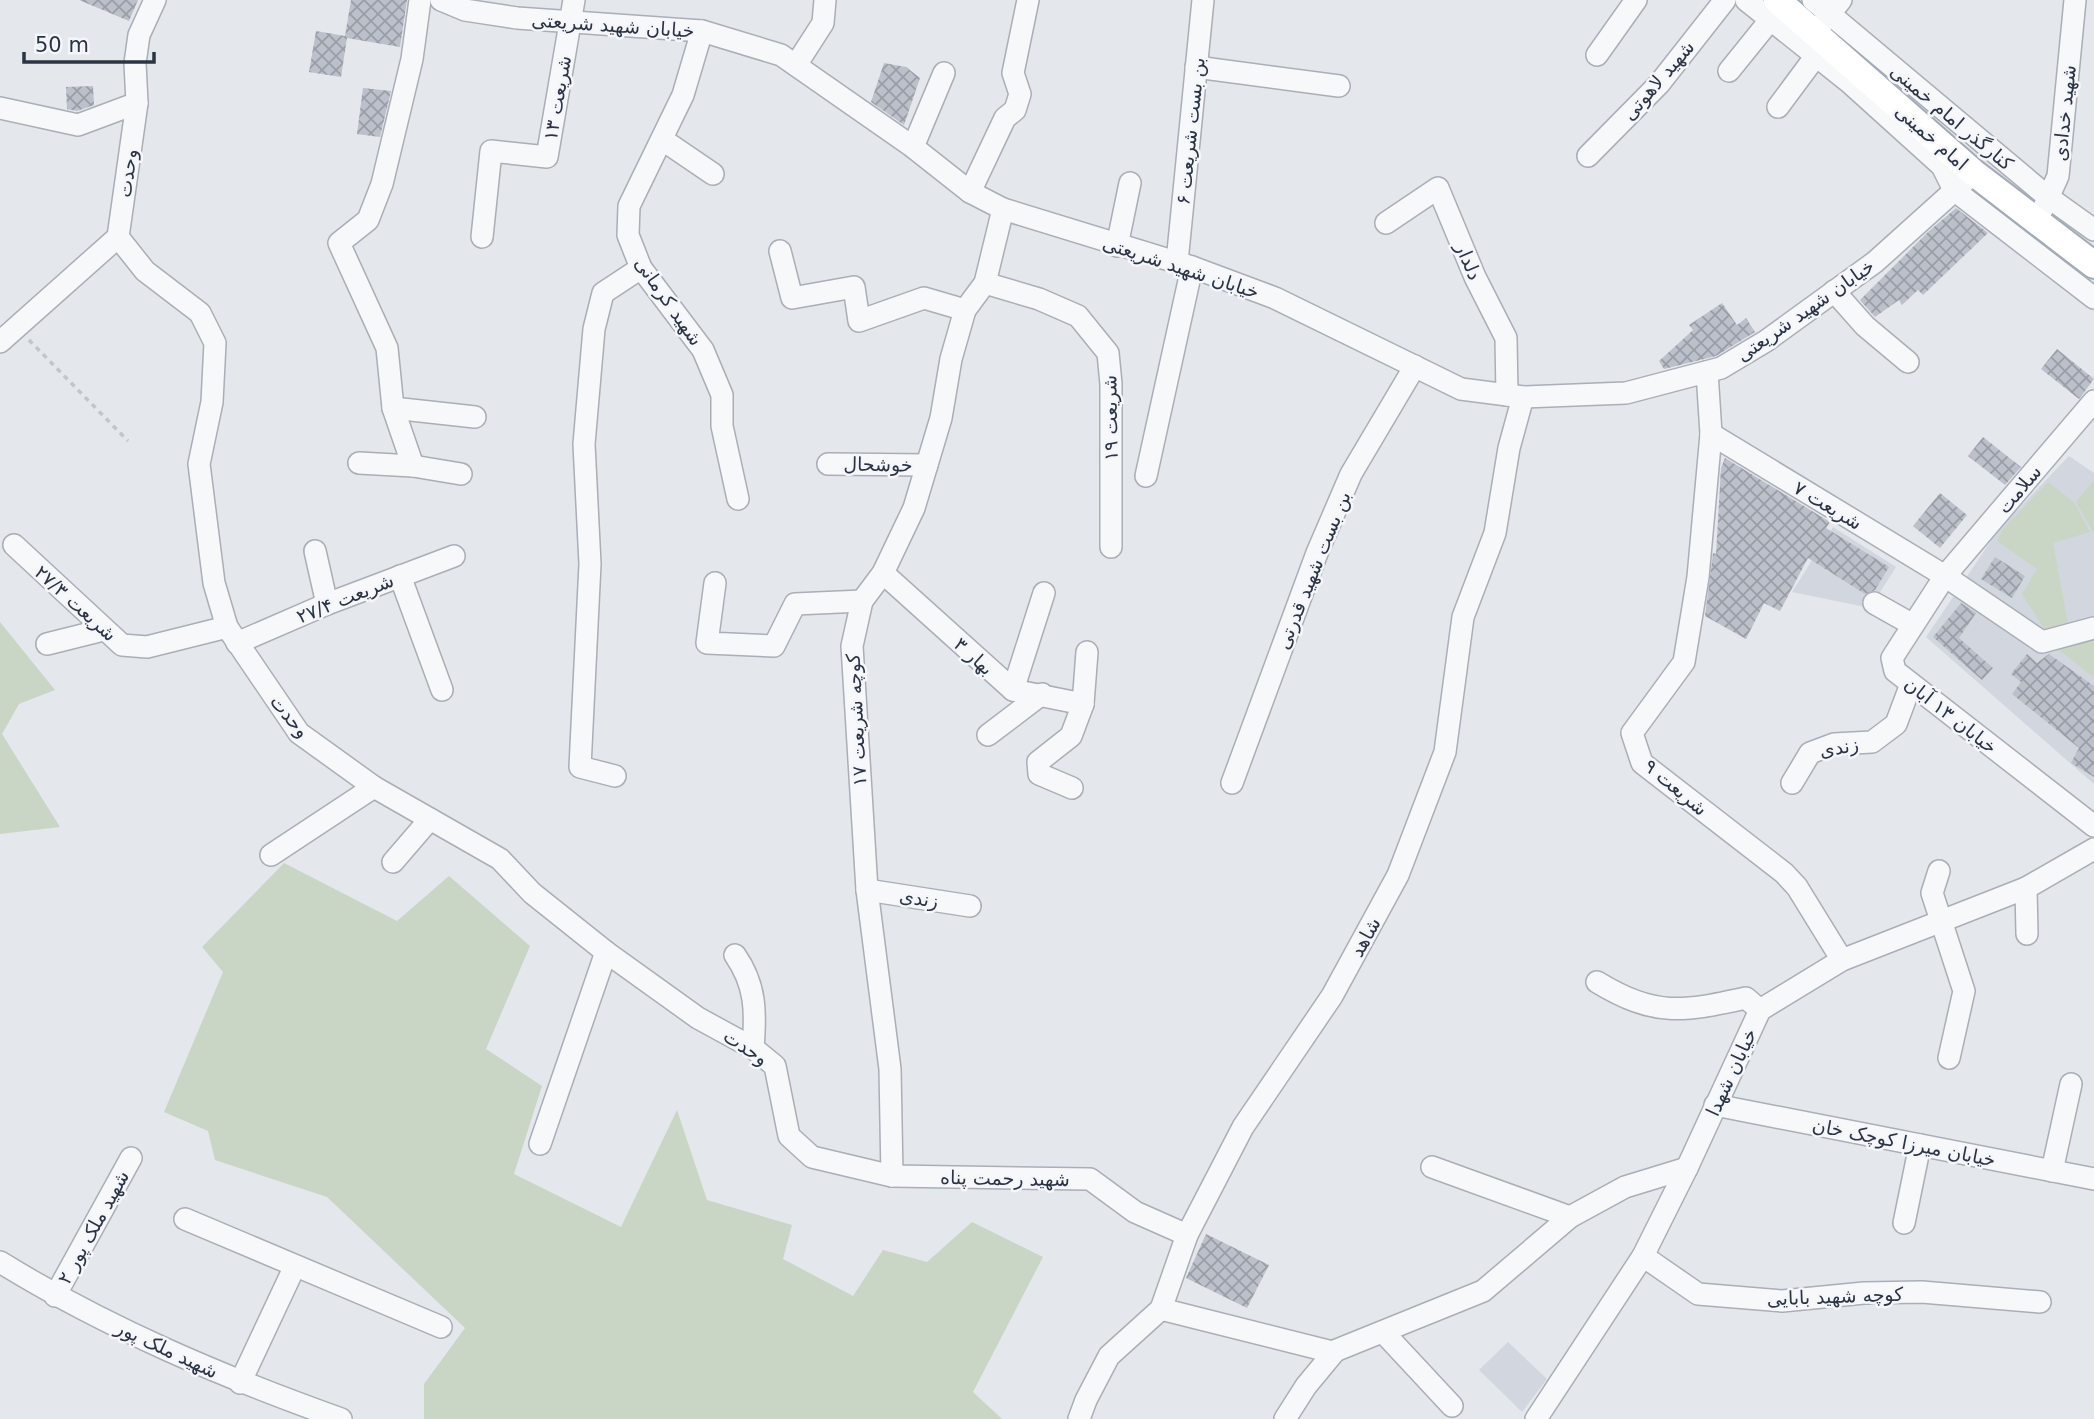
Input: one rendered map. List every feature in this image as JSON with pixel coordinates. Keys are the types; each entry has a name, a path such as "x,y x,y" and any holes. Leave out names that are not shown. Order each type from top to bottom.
{"main road":[{"name":"امام خمینی","path":"1777,8 1825,29 1964,182 2037,221 2094,265"}],"street":[{"name":"وحدت","path":"155,0 139,36 135,63 137,103 118,237 145,271 200,313 215,343 212,402 198,464 214,583 232,635 299,733 374,787 500,859 532,893 606,952 698,1018 753,1048 775,1066 789,1136 812,1157 892,1176"},
{"path":"413,466 394,408 387,348 339,243 368,220 382,184 412,59 420,0"},
{"name":"خیابان شهید شریعتی","path":"441,0 465,10 702,31 781,55 913,146 970,192 1003,209 1117,246 1184,264 1275,299 1461,389 1515,396 1626,393 1721,368 1766,341 1875,262 1964,182"},
{"path":"571,21 574,0"},
{"path":"796,65 823,23 824,0"},
{"path":"970,192 1005,118 1015,110 1020,94 1013,73 1028,0"},
{"name":"بن بست شریعت ۶","path":"1146,476 1184,264 1196,67 1203,0"},
{"path":"1597,55 1636,0"},
{"name":"شهید لاهوتی","path":"1588,156 1659,84 1725,0"},
{"path":"1729,71 1777,8 1746,0"},
{"name":"کنارگذر امام خمینی","path":"1813,0 1825,29 2094,230"},
{"name":"شهید خدادی","path":"2037,221 2058,176 2076,0"},
{"name":"شریعت ۱۳","path":"482,237 491,151 547,157 571,21"},
{"path":"1778,107 1825,29"},
{"name":"شهید کرمانی","path":"702,31 683,95 629,206 628,235 641,268 704,350 722,395 722,426 738,499"},
{"path":"1196,67 1339,86"},
{"path":"913,146 944,73"},
{"path":"0,108 78,125 137,103"},
{"path":"663,140 713,174"},
{"path":"1964,182 2094,298"},
{"path":"1117,246 1130,183"},
{"name":"دلدار","path":"1386,223 1438,188 1475,278 1506,338 1515,396"},
{"name":"کوچه شریعت ۱۷","path":"892,1176 890,1069 867,890 852,646 862,601 883,573 915,508 941,418 951,359 965,310 985,283 1003,209"},
{"path":"0,342 118,237"},
{"path":"779,251 792,298 854,287 859,321 924,299 965,310"},
{"path":"615,776 580,767 590,564 584,444 594,329 603,293 641,268"},
{"name":"شریعت ۱۹","path":"985,283 1039,299 1078,316 1108,353 1111,384 1111,547"},
{"path":"1835,291 1865,326 1908,362"},
{"name":"بن بست شهید قدرتی","path":"1232,783 1317,553 1351,474 1415,366"},
{"name":"شریعت ۹","path":"1707,372 1711,434 1698,577 1684,662 1632,733 1642,763 1784,873 1797,887 1842,960"},
{"name":"شاهد","path":"1079,1419 1086,1400 1110,1356 1161,1309 1187,1235 1243,1127 1332,996 1398,876 1446,752 1463,617 1494,533 1515,396"},
{"name":"سلامت","path":"1945,576 2094,401"},
{"path":"394,408 475,417"},
{"name":"شریعت ۷","path":"1711,434 1860,519 2042,642 2094,628"},
{"path":"359,463 413,466 461,474"},
{"name":"خوشحال","path":"828,464 928,465"},
{"name":"شریعت ۲۷/۳","path":"14,545 122,645 147,647 232,635"},
{"path":"315,551 327,604"},
{"name":"شریعت ۲۷/۴","path":"232,635 327,604 454,556"},
{"name":"بهار ۳","path":"883,573 1013,690"},
{"path":"400,576 442,690"},
{"name":"خیابان ۱۳ آبان","path":"1945,576 1892,658 1895,671 2094,826"},
{"path":"715,583 707,643 774,646 795,604 862,601"},
{"path":"1044,593 1013,690 1083,704"},
{"path":"1874,603 1913,625"},
{"path":"47,644 103,630"},
{"path":"1072,788 1038,774 1038,762 1071,736 1083,704 1087,652"},
{"name":"زندی","path":"1792,783 1810,752 1833,744 1872,742 1896,724 1912,684"},
{"path":"988,735 1042,694"},
{"path":"271,855 374,787"},
{"path":"394,862 430,819"},
{"name":"خیابان شهدا","path":"1536,1419 1643,1256 1688,1168 1760,1010 1842,960 2026,888 2094,849"},
{"path":"1939,871 1932,893 1964,991 1949,1058"},
{"path":"2026,888 2027,934"},
{"name":"زندی","path":"867,890 970,906"},
{"path":"541,1144 606,952"},
{"path":"735,955 749,976 755,1019 753,1048"},
{"path":"1597,982 1622,998 1657,1009 1694,1009 1746,998 1760,1010"},
{"path":"2052,1171 2071,1084"},
{"name":"خیابان میرزا کوچک خان","path":"1715,1105 2094,1179"},
{"path":"1905,1223 1920,1145"},
{"name":"شهید ملک پور ۲","path":"55,1296 131,1158"},
{"path":"1432,1167 1570,1217"},
{"path":"1285,1419 1306,1386 1335,1351 1482,1291 1570,1217 1625,1187 1688,1168"},
{"name":"شهید رحمت پناه","path":"892,1176 1090,1179 1135,1212 1187,1235"},
{"path":"185,1219 294,1268 441,1327"},
{"name":"کوچه شهید بابایی","path":"1643,1256 1698,1294 1782,1301 1864,1293 1922,1292 2040,1303"},
{"name":"شهید ملک پور","path":"0,1262 55,1296 240,1383 341,1419"},
{"path":"240,1383 294,1268"},
{"path":"1161,1309 1335,1351"},
{"path":"1384,1333 1452,1406"}],"path":[{"path":"18,328 128,441"}],"shaded area":[{"path":"2069,456 2094,473 2094,784 1926,637 1999,529"},
{"path":"1833,527 1896,567 1870,608 1792,592"},
{"path":"1508,1342 1547,1379 1522,1412 1479,1370"}],"green space":[{"path":"2094,480 2094,532 2093,532 2076,502"},
{"path":"2048,482 2074,502 2090,532 2053,543 2068,624 2045,630 2022,594 2037,569 1997,541 2002,530"},
{"path":"0,622 55,690 19,704 2,734 60,827 0,834"},
{"path":"2094,633 2094,678 2058,649 2059,644"},
{"path":"284,863 397,921 449,876 530,946 486,1049 542,1086 514,1174 621,1227 677,1110 707,1200 792,1225 783,1259 853,1296 883,1250 927,1262 972,1222 1043,1257 973,1392 1002,1419 424,1419 424,1384 465,1328 327,1197 215,1160 208,1131 164,1112 223,972 202,947"}],"building":[{"path":"79,0 138,0 129,21"},
{"path":"351,0 407,0 400,47 347,38 341,77 309,72 316,31 345,36"},
{"path":"884,63 906,67 920,78 904,125 871,102"},
{"path":"93,86 94,105 77,111 67,109 66,87"},
{"path":"363,88 391,91 380,137 357,134"},
{"path":"1956,208 1988,233 1923,295 1918,290 1902,305 1899,300 1875,317 1860,300"},
{"path":"1722,303 1737,325 1746,318 1755,332 1716,356 1664,369 1659,361 1693,330 1689,325"},
{"path":"2057,349 2094,379 2079,399 2041,369"},
{"path":"1983,437 2021,467 2005,485 1968,456"},
{"path":"1725,458 1830,522 1826,528 1889,567 1875,590 1865,594 1808,558 1780,611 1764,603 1746,639 1705,616 1713,553 1716,554 1721,468"},
{"path":"1940,493 1967,515 1940,548 1913,526"},
{"path":"1995,557 2025,576 2012,598 1981,579"},
{"path":"1961,603 1976,613 1959,638 1993,668 1982,680 1933,637"},
{"path":"2027,654 2037,663 2049,654 2094,686 2094,777 2071,763 2079,748 2012,694 2021,682 2011,674"},
{"path":"1206,1234 1269,1265 1247,1308 1186,1278"}]}
